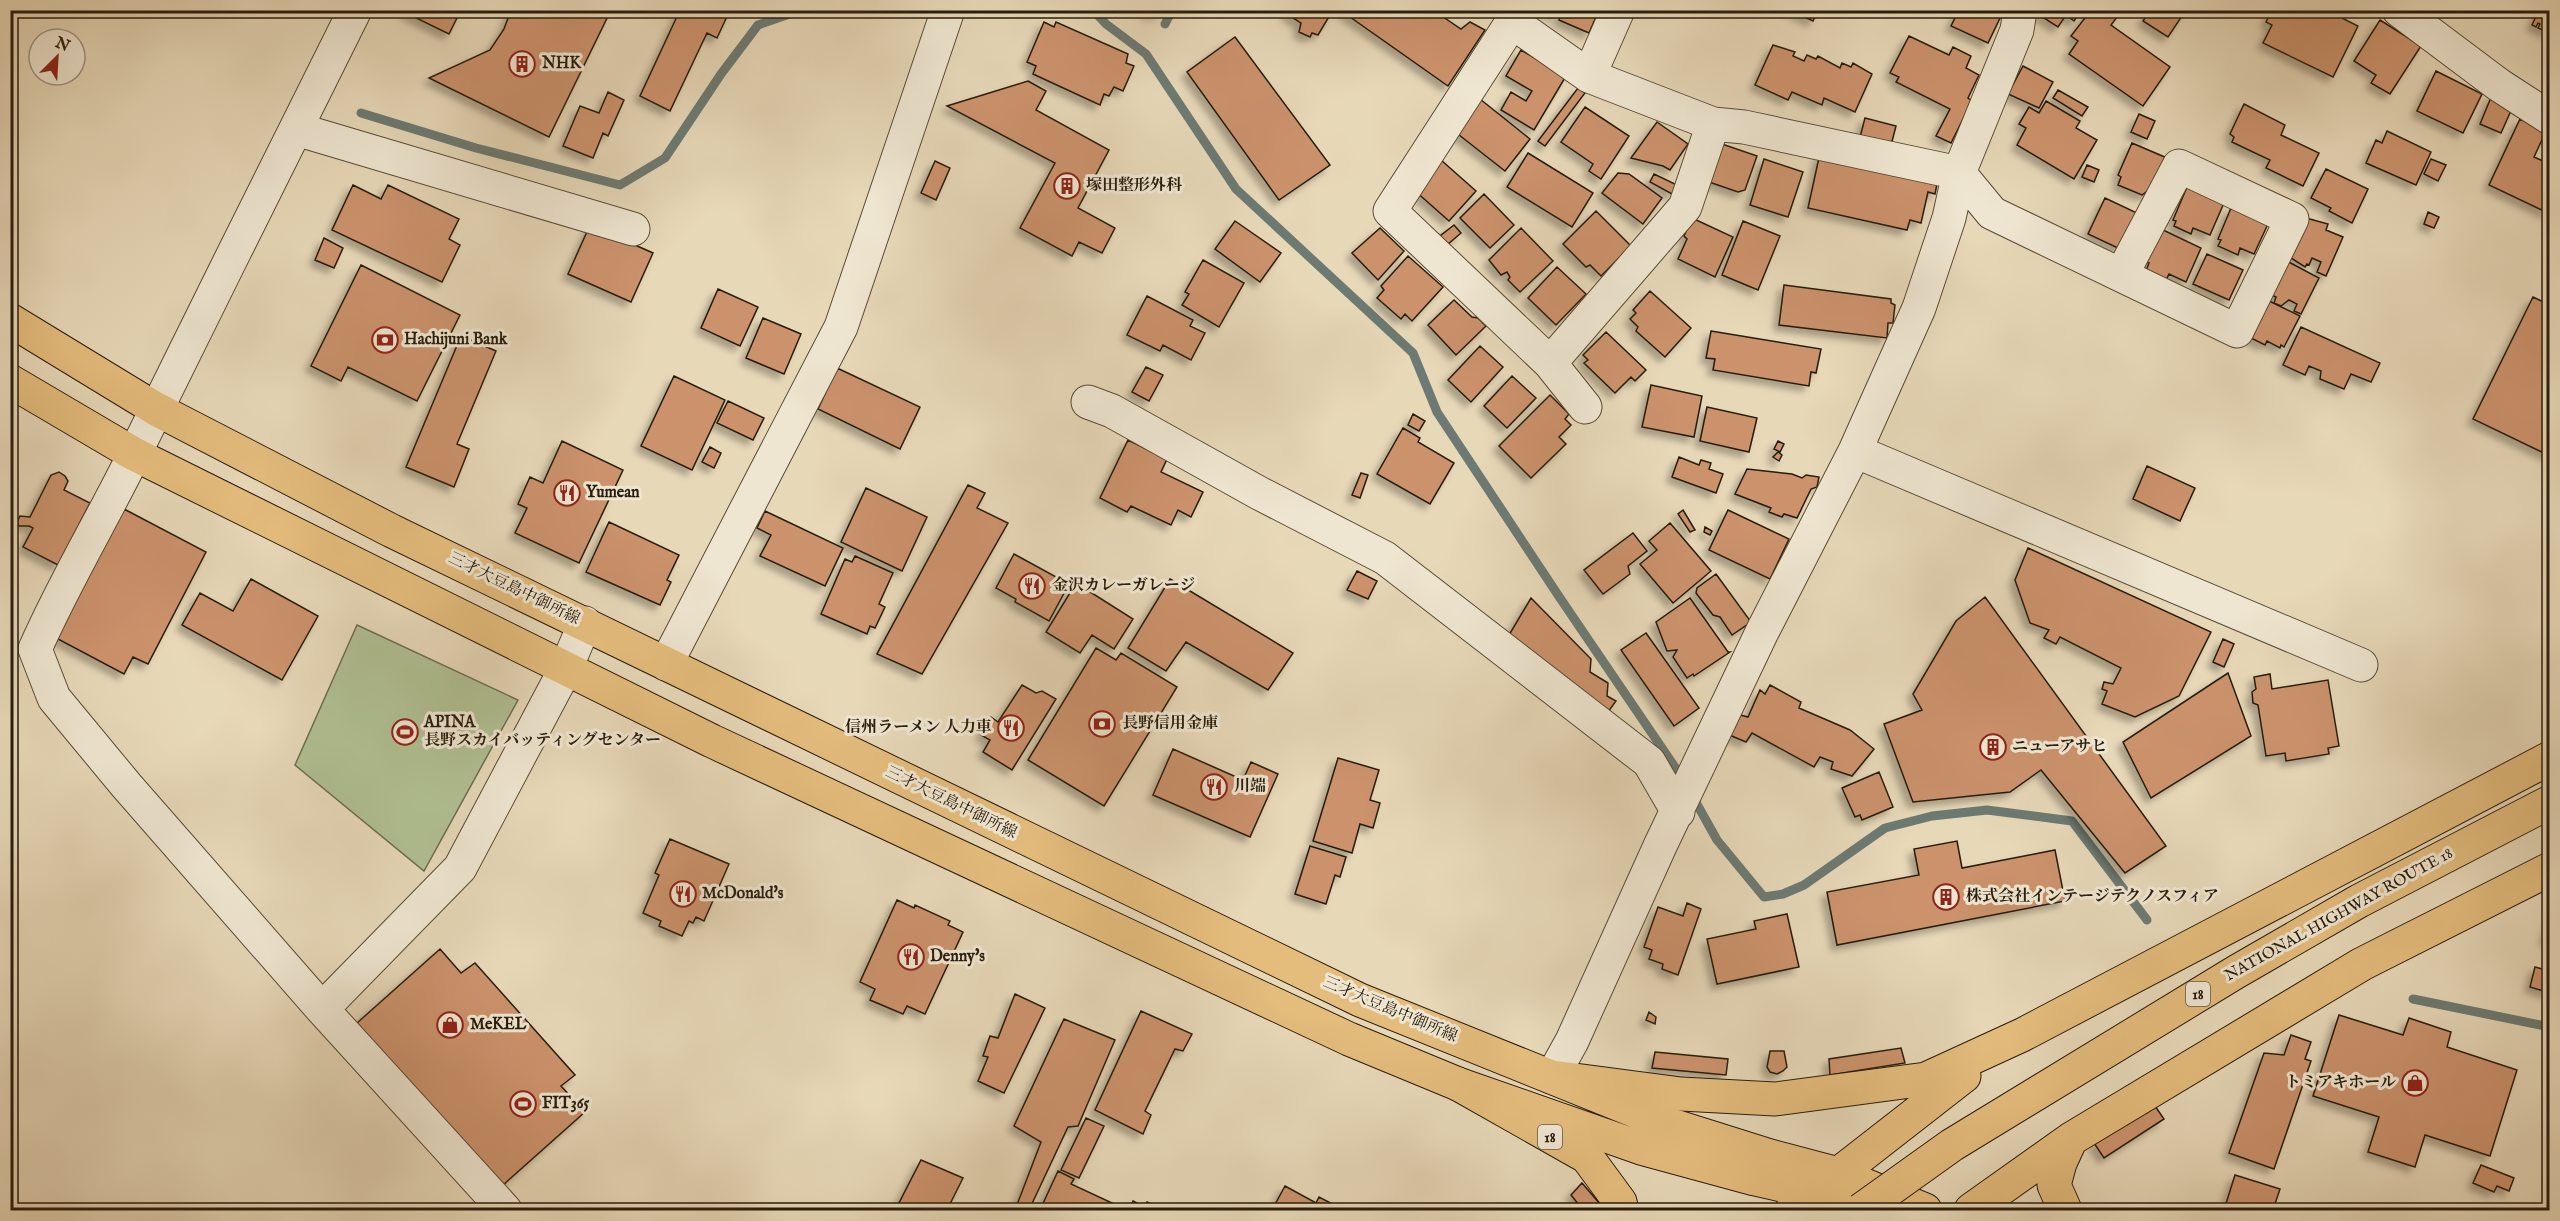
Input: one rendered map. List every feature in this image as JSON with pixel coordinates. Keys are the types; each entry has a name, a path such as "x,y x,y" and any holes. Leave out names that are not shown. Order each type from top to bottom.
{"main road":[{"name":"三才大豆島中御所線","path":"10,320 156,409 392,531 1360,1000 1665,1123 1770,1156 1815,1192 1925,1210"},
{"name":"三才大豆島中御所線","path":"10,381 134,454 712,741 1349,1039 1458,1084 1641,1148 1815,1192 1898,1210"},
{"path":"1552,1077 1681,1094 1775,1099 1926,1079 2022,1035 2550,758"},
{"name":"NATIONAL HIGHWAY ROUTE 18","path":"1861,1210 1952,1146 2236,972 2359,901 2550,802"},
{"name":"NATIONAL HIGHWAY ROUTE 18","path":"1898,1210 1967,1160 2124,1061 2373,917 2550,821"},
{"path":"1971,1210 2071,1139 2362,964 2550,869"},
{"path":"1815,1192 1974,1068 2022,1035"},
{"name":"18","path":"1458,1084 1587,1157 1620,1203 1622,1210"},
{"path":"2065,1210 2054,1185 2060,1163 2071,1139"}],"street":[{"path":"355,10 89,543 58,597 35,649 54,698 126,786 322,1009 505,1210"},
{"path":"666,664 841,327 948,10"},
{"path":"1589,76 1618,10"},
{"path":"1552,1077 1572,1041 1660,846 1762,632 1855,451 1919,308 1948,218 1959,173 2017,30 2020,10"},
{"path":"2399,10 2499,86 2550,118"},
{"path":"1586,407 1550,363 1390,211 1512,22 1589,76 1713,124 1744,127 1959,173 1992,213 2236,331 2292,219 2179,166 2122,274"},
{"path":"1550,363 1684,207 1713,124"},
{"path":"296,129 633,229"},
{"path":"1088,402 1112,411 1259,493 1385,558 1648,762 1686,795"},
{"path":"1855,451 2361,665"},
{"path":"322,1009 460,868 566,668 585,623"}],"green space":[{"name":"APINA 長野スカイバッティングセンター","path":"357,625 518,700 424,871 295,765"}],"building":[{"path":"408,10 461,10 449,34 406,13"},
{"name":"NHK","path":"511,10 611,10 549,137 429,78 490,50 504,29"},
{"path":"680,10 730,10 717,38 707,33 670,111 640,96"},
{"path":"1142,10 1161,10 1160,14 1154,12 1153,15"},
{"path":"1289,10 1333,10 1318,35 1312,33 1310,37 1299,32 1301,23 1287,14"},
{"path":"1344,10 1433,10 1461,29 1470,22 1485,30 1448,86 1343,12"},
{"path":"1544,10 1558,10 1556,16"},
{"path":"1563,10 1599,10 1589,33 1559,20"},
{"path":"1790,10 1818,10 1813,21"},
{"path":"1959,10 1988,10 2001,16 1988,43 1951,26"},
{"path":"2081,10 2074,21 2066,15 2058,27 2033,11"},
{"path":"2091,10 2116,10 2120,13 2111,25 2170,67 2143,106 2069,54 2078,41 2071,36"},
{"path":"2150,10 2186,10 2168,37 2143,21"},
{"path":"2272,10 2282,14 2284,10 2336,10 2343,14 2342,18 2358,26 2333,77 2263,43 2272,25 2266,22"},
{"path":"2539,10 2550,10 2550,29 2547,32 2538,28 2540,24 2538,23 2536,27 2532,25"},
{"path":"2380,20 2421,46 2390,94 2371,83 2376,75 2354,61"},
{"path":"1044,22 1054,27 1056,22 1128,54 1126,63 1134,66 1123,91 1114,87 1109,96 1104,94 1100,105 1033,74 1036,66 1027,62"},
{"path":"1909,36 1949,55 1953,47 1971,56 1966,68 1979,75 1968,98 1972,101 1951,143 1936,136 1950,109 1896,82 1899,77 1890,73"},
{"path":"1235,37 1330,165 1279,200 1187,72"},
{"path":"1773,45 1795,52 1793,56 1804,61 1807,55 1816,59 1818,56 1840,68 1842,63 1851,67 1853,63 1872,74 1855,112 1824,98 1822,105 1792,92 1788,100 1755,85"},
{"path":"1521,50 1566,76 1534,130 1501,110 1511,92 1526,101 1532,91 1506,76"},
{"path":"2023,66 2053,82 2039,108 2008,94"},
{"path":"2436,71 2482,94 2463,133 2417,111"},
{"name":"塚田整形外科","path":"1028,81 1046,91 1036,110 1109,150 1078,208 1115,228 1102,253 1079,242 1072,256 1020,228 1055,163 947,106"},
{"path":"1578,88 1585,93 1545,146 1538,141"},
{"path":"2058,90 2088,107 2082,116 2053,98"},
{"path":"608,92 624,100 608,136 603,133 593,158 563,146 580,106 599,113"},
{"path":"2492,95 2514,104 2501,133 2480,124"},
{"path":"1480,99 1530,139 1505,171 1454,131"},
{"path":"2046,101 2080,121 2076,128 2097,140 2074,179 2017,145 2026,128 2019,124 2029,107 2039,113"},
{"path":"2244,104 2285,125 2281,135 2319,153 2303,186 2266,168 2270,160 2232,142 2234,137 2230,134"},
{"path":"1585,107 1629,136 1601,179 1589,171 1593,164 1561,142"},
{"path":"2139,114 2155,121 2147,139 2131,132"},
{"path":"1865,118 1896,126 1890,149 1859,141"},
{"path":"2520,119 2546,131 2534,157 2550,164 2548,213 2489,185"},
{"path":"1657,122 1688,144 1670,170 1631,158"},
{"path":"2387,131 2431,152 2416,185 2366,163 2376,140 2382,143"},
{"path":"2132,143 2167,158 2151,194 2146,192 2142,195 2118,185 2121,177 2118,175"},
{"path":"1722,144 1757,156 1745,190 1738,192 1709,182"},
{"path":"1528,153 1593,193 1572,227 1507,187"},
{"path":"1820,153 1938,179 1935,194 1928,192 1921,223 1910,220 1907,230 1808,208"},
{"path":"1764,159 1803,172 1788,217 1750,205"},
{"path":"2431,159 2446,165 2438,181 2424,174"},
{"path":"1441,160 1476,191 1449,221 1414,190"},
{"path":"935,161 950,168 936,200 921,193"},
{"path":"2087,165 2099,170 2094,182 2082,177"},
{"path":"2326,169 2368,189 2352,223 2329,211 2331,208 2311,198"},
{"path":"1618,173 1629,174 1662,198 1643,224 1602,193"},
{"path":"1654,174 1677,185 1672,194 1650,182"},
{"path":"353,185 381,199 388,185 459,219 449,239 460,245 442,282 332,230"},
{"path":"2187,187 2224,203 2210,235 2193,228 2191,234 2174,226 2176,221 2173,220"},
{"path":"1484,194 1514,225 1490,248 1460,218"},
{"path":"2105,198 2137,213 2120,249 2088,234"},
{"path":"2231,208 2268,224 2254,254 2240,248 2238,255 2218,246 2221,240 2218,239"},
{"path":"1596,211 1631,246 1601,276 1590,265 1586,267 1563,244"},
{"path":"2428,212 2439,217 2434,228 2424,224"},
{"path":"1692,218 1733,237 1715,277 1678,259 1687,239 1684,236"},
{"path":"2306,218 2328,224 2326,230 2343,237 2326,276 2317,272 2321,262 2312,258 2309,265 2305,267 2291,258"},
{"path":"1235,221 1281,253 1260,282 1215,249"},
{"path":"1743,221 1780,236 1758,290 1722,275"},
{"path":"590,225 653,253 631,302 568,274"},
{"path":"1454,225 1461,233 1447,245 1440,236"},
{"path":"1380,228 1404,251 1378,280 1352,253"},
{"path":"1521,228 1553,261 1520,292 1508,280 1510,277 1507,272 1501,275 1489,260"},
{"path":"2161,229 2201,248 2186,282 2169,274 2166,280 2146,271 2149,263 2146,262"},
{"path":"324,238 343,248 334,268 315,260"},
{"path":"2207,254 2243,270 2229,300 2193,284"},
{"path":"1408,256 1443,287 1412,321 1405,314 1401,319 1377,298 1384,290 1381,286"},
{"path":"2283,259 2319,278 2301,314 2294,311 2297,304 2289,300 2281,306 2274,303 2276,297 2271,295"},
{"path":"1203,260 1244,283 1219,327 1182,305 1189,294 1185,292"},
{"name":"Hachijuni Bank","path":"361,265 460,315 417,401 348,367 341,381 311,366"},
{"path":"1557,267 1586,294 1556,325 1528,298"},
{"path":"1784,285 1891,299 1891,303 1895,305 1893,323 1888,323 1887,338 1779,325"},
{"path":"718,289 758,307 740,346 701,328"},
{"path":"1650,291 1691,328 1665,357 1636,331 1638,327 1630,319 1636,313 1633,310"},
{"path":"1147,296 1193,320 1190,326 1205,333 1191,360 1163,345 1160,351 1127,335"},
{"path":"2261,297 2300,316 2284,347 2281,345 2280,348 2267,341 2265,345 2243,334"},
{"path":"2533,297 2550,305 2550,390 2543,404 2550,408 2550,456 2473,419"},
{"path":"1454,300 1472,317 1478,318 1486,326 1456,355 1428,325"},
{"path":"763,318 801,334 784,374 746,358"},
{"path":"2301,327 2380,363 2371,382 2351,374 2344,389 2320,379 2321,371 2309,366 2305,375 2283,365"},
{"path":"1711,331 1821,349 1816,373 1811,372 1809,386 1713,370 1715,359 1706,358"},
{"path":"1606,332 1646,370 1635,381 1631,377 1615,393 1584,363 1588,360 1583,355"},
{"path":"461,336 496,351 457,444 469,449 454,487 406,467"},
{"path":"1480,346 1503,367 1471,402 1448,380"},
{"path":"1146,367 1163,375 1149,401 1132,392"},
{"path":"837,368 920,407 900,449 818,409"},
{"path":"674,376 725,400 692,470 641,446"},
{"path":"1512,376 1536,398 1507,428 1484,406"},
{"path":"1651,385 1702,396 1694,437 1642,427"},
{"path":"1550,395 1569,414 1565,419 1571,425 1559,437 1566,444 1531,478 1499,446"},
{"path":"728,401 764,418 753,440 717,423"},
{"path":"1707,407 1757,418 1749,452 1700,441"},
{"path":"1413,414 1425,421 1419,431 1408,425"},
{"path":"1403,428 1420,438 1418,442 1454,463 1430,504 1377,474"},
{"path":"1128,440 1167,459 1161,472 1203,492 1191,517 1178,510 1171,525 1131,506 1127,512 1100,498"},
{"name":"Yumean","path":"562,441 623,470 579,563 515,533 527,508 518,504 530,477 543,483"},
{"path":"1778,441 1784,444 1780,452 1774,449"},
{"path":"710,447 721,453 714,468 702,462"},
{"path":"1778,452 1782,455 1779,461 1773,457"},
{"path":"1679,457 1699,465 1701,460 1711,463 1709,469 1723,474 1716,493 1672,477"},
{"path":"2147,466 2195,488 2180,521 2133,499"},
{"path":"1747,469 1792,474 1802,478 1806,475 1819,477 1817,487 1811,489 1797,518 1784,514 1782,517 1769,512 1771,508 1735,494"},
{"path":"59,472 68,481 64,490 90,503 58,565 23,547 33,528 19,526 17,522 20,516 30,517 51,475"},
{"path":"1361,473 1368,475 1360,498 1352,495"},
{"path":"968,485 985,493 977,508 1008,523 922,674 877,654"},
{"path":"866,488 927,517 902,571 841,542"},
{"path":"124,509 206,552 148,664 133,657 124,674 56,638"},
{"path":"1683,510 1695,530 1690,532 1678,514"},
{"path":"1728,510 1789,539 1770,579 1709,550"},
{"path":"765,511 843,548 825,586 760,556 771,535 757,528"},
{"path":"609,522 679,555 667,580 671,582 660,605 586,572"},
{"path":"1670,523 1711,571 1673,603 1640,564 1657,550 1649,541"},
{"path":"1705,527 1712,531 1710,535 1704,532"},
{"path":"1633,533 1647,551 1628,566 1630,574 1603,594 1584,570"},
{"path":"2028,548 2211,632 2179,696 2135,717 2102,704 2107,691 2102,689 2104,682 2113,684 2121,668 2060,637 2056,644 2044,638 2049,630 2030,623 2015,580"},
{"name":"金沢カレーガレージ","path":"1014,554 1069,584 1049,621 1015,602 1016,599 996,588"},
{"path":"855,556 893,573 879,604 885,607 875,628 870,626 867,634 821,614 845,559 852,562"},
{"path":"1357,571 1377,581 1368,599 1347,590"},
{"path":"1716,574 1751,622 1732,635 1720,617 1713,615 1696,593 1697,588"},
{"path":"251,579 318,616 282,680 182,625 200,593 233,611"},
{"path":"1170,579 1293,653 1268,690 1186,642 1166,671 1128,648"},
{"path":"1076,583 1133,619 1114,649 1092,635 1080,653 1046,632"},
{"name":"ニューアサヒ","path":"1985,597 2166,846 2125,873 2041,770 2010,792 1913,802 1884,724 1922,710 1913,694 1956,621"},
{"path":"1531,598 1591,659 1590,672 1608,683 1607,696 1616,701 1605,716 1506,640"},
{"path":"1690,598 1730,652 1694,676 1693,674 1687,678 1673,657 1677,650 1667,651 1656,622"},
{"path":"1646,633 1699,708 1674,726 1621,650"},
{"path":"2223,639 2234,644 2224,667 2213,662"},
{"name":"長野信用金庫","path":"1096,648 1116,660 1121,653 1177,687 1104,806 1028,760"},
{"path":"2228,673 2251,736 2151,798 2123,742"},
{"path":"2270,674 2272,689 2328,680 2339,746 2328,748 2329,754 2286,761 2285,753 2266,756 2258,705 2253,703 2252,692 2256,689 2254,677"},
{"name":"信州ラーメン 人力車","path":"1022,685 1036,693 1042,691 1056,699 1012,770 983,752 990,740 981,735 991,717 998,722"},
{"path":"1770,685 1801,702 1799,708 1850,730 1874,749 1852,776 1831,769 1833,762 1820,757 1814,767 1752,733 1746,742 1727,734 1736,714 1748,717 1760,690 1765,694"},
{"name":"川端","path":"1173,749 1243,780 1251,762 1278,774 1250,837 1153,795"},
{"path":"1338,758 1379,770 1370,800 1380,803 1373,828 1360,824 1352,853 1313,841"},
{"path":"1879,772 1893,807 1862,820 1860,815 1855,817 1842,788"},
{"name":"McDonald's","path":"670,839 729,864 704,921 696,917 693,923 689,921 682,936 659,926 661,921 643,913 659,875 655,873"},
{"name":"株式会社インテージテクノスフィア","path":"1957,841 1962,868 2055,850 2065,901 1837,945 1827,892 1919,875 1914,849"},
{"path":"1310,846 1346,857 1340,877 1335,875 1326,904 1295,894"},
{"name":"Denny's","path":"897,900 914,908 915,905 950,921 948,925 963,932 925,1014 907,1006 903,1014 870,1000 875,989 860,982"},
{"path":"1687,903 1701,909 1678,975 1662,969 1663,964 1649,959 1652,950 1644,947 1658,907 1683,916"},
{"path":"1787,914 1799,967 1717,984 1707,939 1756,929 1754,921"},
{"path":"2550,922 2550,941 2545,939"},
{"path":"440,949 461,973 475,963 575,1075 561,1086 585,1112 502,1186 357,1023"},
{"path":"2535,967 2550,971 2550,993 2530,987"},
{"path":"1015,994 1045,1008 1004,1093 978,1081 988,1057 983,1056 990,1036 998,1038"},
{"path":"1141,1011 1192,1034 1183,1051 1175,1049 1145,1111 1151,1115 1143,1134 1095,1110"},
{"path":"1649,1012 1656,1017 1655,1024 1646,1020"},
{"name":"トミアキホール","path":"2339,1015 2403,1035 2409,1018 2451,1032 2447,1047 2517,1070 2490,1156 2425,1135 2415,1167 2368,1152 2379,1117 2313,1096"},
{"path":"1064,1019 1115,1040 1078,1126 1068,1127 1029,1210 1015,1210 1041,1142 1014,1126"},
{"path":"2291,1035 2311,1042 2305,1059 2311,1061 2274,1169 2229,1153 2264,1053 2284,1055"},
{"path":"1901,1048 1905,1063 1830,1075 1829,1059"},
{"path":"1770,1051 1784,1051 1787,1067 1777,1074 1770,1072 1767,1067"},
{"path":"1655,1052 1728,1059 1726,1075 1652,1068"},
{"path":"2155,1106 2164,1119 2104,1158 2094,1143"},
{"path":"1086,1118 1104,1126 1079,1178 1061,1170"},
{"path":"921,1160 963,1178 947,1210 914,1210 899,1203"},
{"path":"2481,1165 2514,1178 2509,1191 2497,1186 2494,1192 2473,1183"},
{"path":"1058,1171 1074,1179 1071,1184 1127,1210 1040,1210"},
{"path":"2235,1175 2280,1189 2273,1210 2224,1210"},
{"path":"1582,1183 1600,1204 1602,1210 1583,1210 1571,1195"},
{"path":"1285,1186 1316,1203 1319,1197 1344,1210 1272,1210"},
{"path":"1133,1201 1144,1207 1147,1202 1165,1210 1129,1210"},
{"path":"1200,1204 1209,1210 1195,1210"}],"waterway":[{"path":"361,113 476,148 620,185 665,158 721,74 758,25 801,10"},
{"path":"1093,10 1106,24 1146,54 1236,189 1413,353 1437,412 1683,779"},
{"path":"1165,24 1172,10"},
{"path":"1693,797 1717,840 1764,897 1783,894 1804,885 1885,828 1932,816 1987,810 2072,821 2147,920"},
{"path":"2413,999 2550,1027"}],"place":[{"name":"NHK","path":"522,64"},
{"name":"塚田整形外科","path":"1067,186"},
{"name":"Hachijuni Bank","path":"385,340"},
{"name":"Yumean","path":"567,493"},
{"name":"金沢カレーガレージ","path":"1032,586"},
{"name":"長野信用金庫","path":"1102,724"},
{"name":"信州ラーメン 人力車","path":"1011,728"},
{"name":"APINA 長野スカイバッティングセンター","path":"405,732"},
{"name":"ニューアサヒ","path":"1993,747"},
{"name":"川端","path":"1214,787"},
{"name":"McDonald's","path":"683,894"},
{"name":"株式会社インテージテクノスフィア","path":"1946,897"},
{"name":"Denny's","path":"911,957"},
{"name":"MeKEL","path":"450,1025"},
{"name":"トミアキホール","path":"2415,1083"},
{"name":"FIT365","path":"523,1104"}]}
